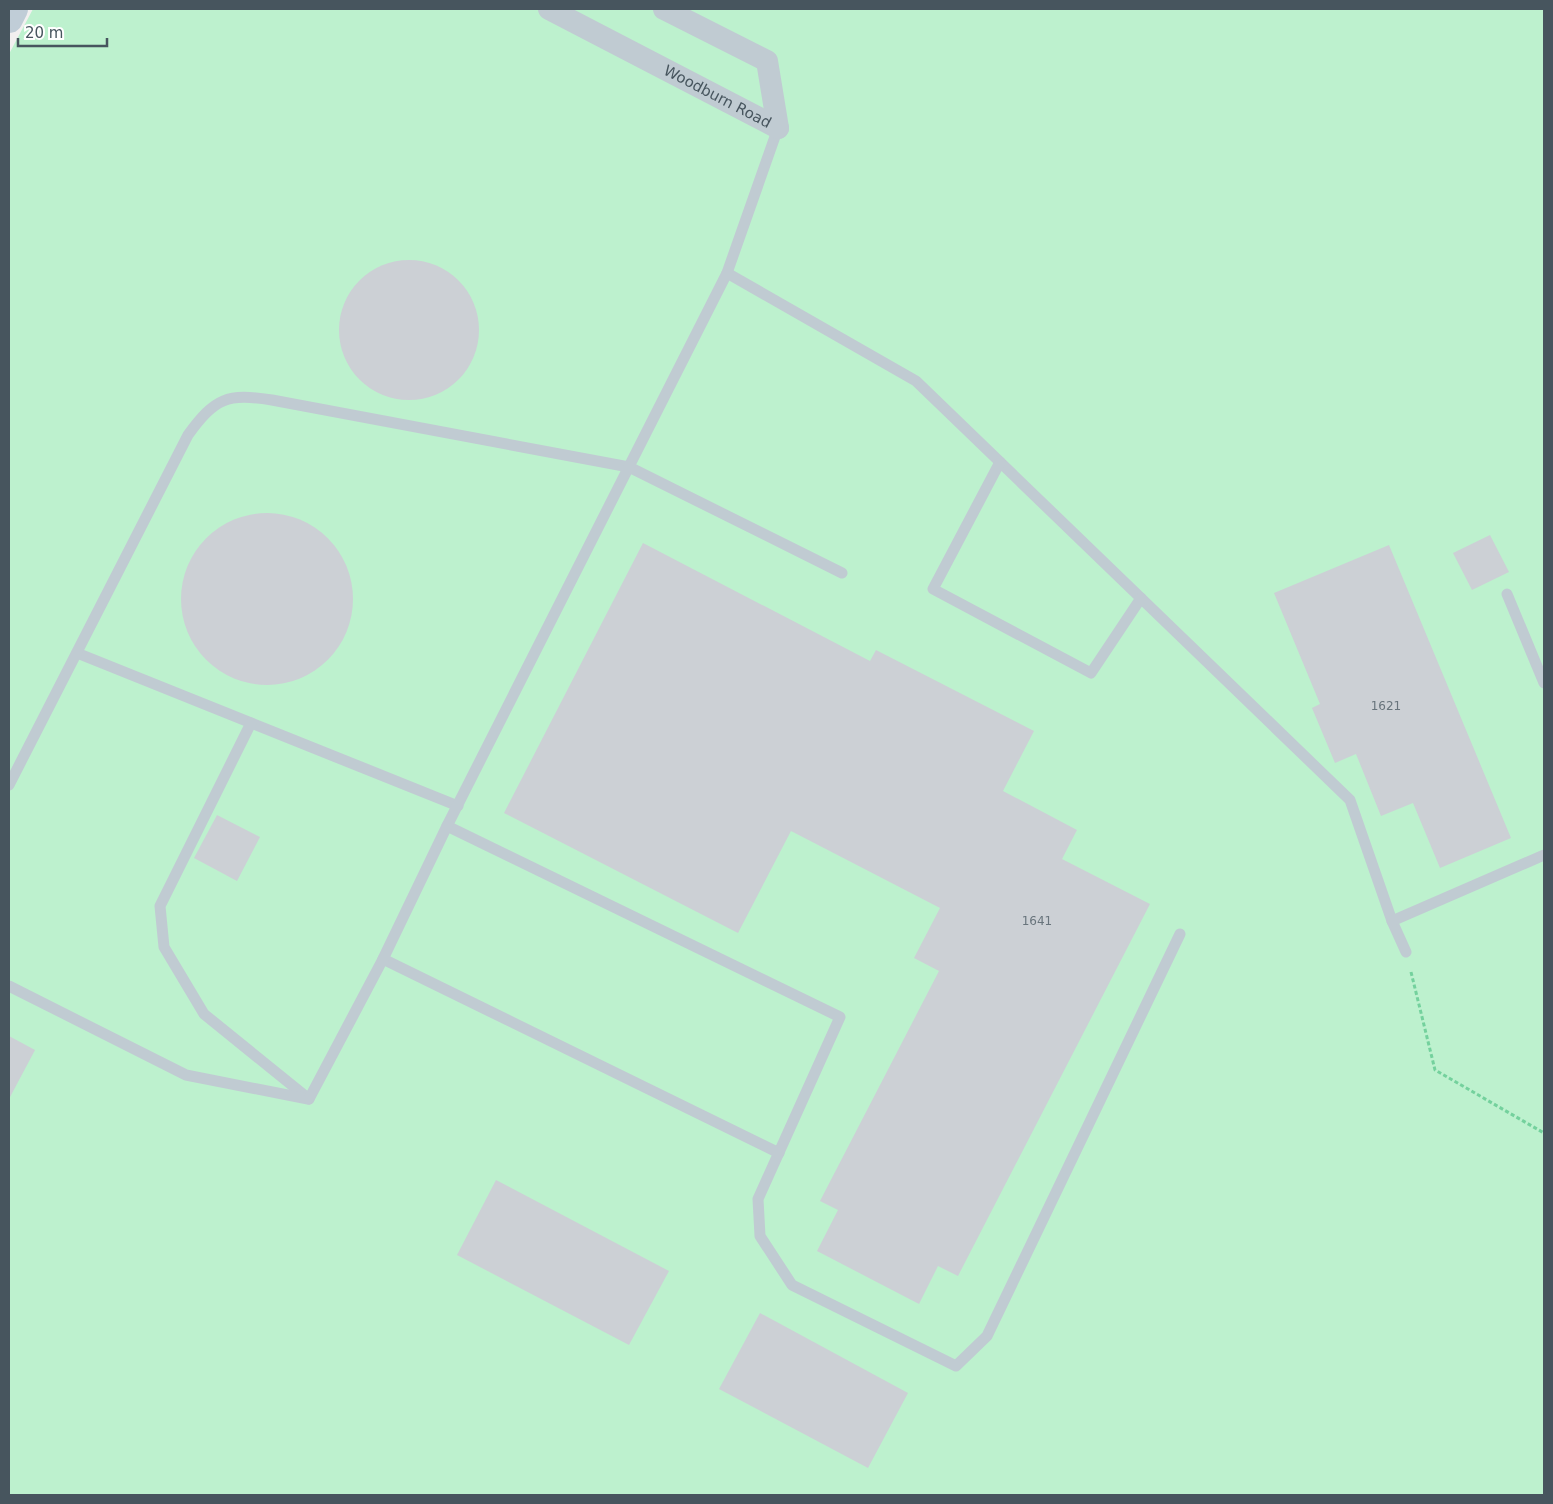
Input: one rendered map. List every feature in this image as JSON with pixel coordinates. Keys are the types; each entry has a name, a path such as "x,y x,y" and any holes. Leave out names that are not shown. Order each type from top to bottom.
{"main road":[{"path":"9,19 14,9"}],"street":[{"name":"Woodburn Road","path":"549,9 778,128"},
{"name":"Woodburn Road","path":"664,9 767,61 778,128"}],"lane":[{"path":"309,1099 383,959 447,826 727,273 778,128"},
{"path":"727,273 916,381 1350,800 1392,921 1406,952"},
{"path":"9,785 188,434 204,414 220,402 236,396 272,400 629,467 842,573"},
{"path":"1000,462 933,589 1091,673 1141,598"},
{"path":"1507,594 1544,683"},
{"path":"77,653 458,806"},
{"path":"251,723 160,906 164,947 204,1014 309,1099"},
{"path":"447,826 840,1017 758,1199 760,1236 792,1285 956,1366 987,1336 1180,934"},
{"path":"1392,921 1544,856"},
{"path":"383,959 779,1153"},
{"path":"9,986 186,1075 309,1099"}],"path":[{"path":"1406,952 1435,1070 1544,1132"}],"green space":[{"path":"33,9 1544,9 1544,1495 9,1495 9,54"}],"building":[{"path":"409,260 436,266 448,272 458,281 467,291 473,303 479,330 473,357 467,369 458,379 448,388 436,394 409,400 382,394 370,388 360,379 351,369 345,357 339,330 345,303 351,291 360,281 370,272 382,266"},
{"path":"267,513 284,515 300,520 328,538 346,566 351,582 353,599 351,616 346,632 328,660 300,678 284,683 267,685 250,683 234,678 206,660 188,632 183,616 181,599 183,582 188,566 206,538 234,520 250,515"},
{"path":"1490,535 1509,572 1472,590 1453,553"},
{"path":"643,543 870,661 876,650 1034,731 1003,791 1077,830 1062,859 1150,904 958,1276 938,1266 919,1304 817,1251 838,1210 820,1201 939,971 914,958 940,908 791,831 738,933 504,813"},
{"path":"1389,545 1511,838 1440,868 1413,803 1381,816 1356,754 1335,763 1312,708 1320,704 1274,593"},
{"path":"217,815 260,837 237,881 194,858"},
{"path":"9,1036 35,1050 9,1099"},
{"path":"496,1180 669,1271 629,1345 457,1255"},
{"path":"760,1313 908,1393 868,1468 719,1389"}]}
